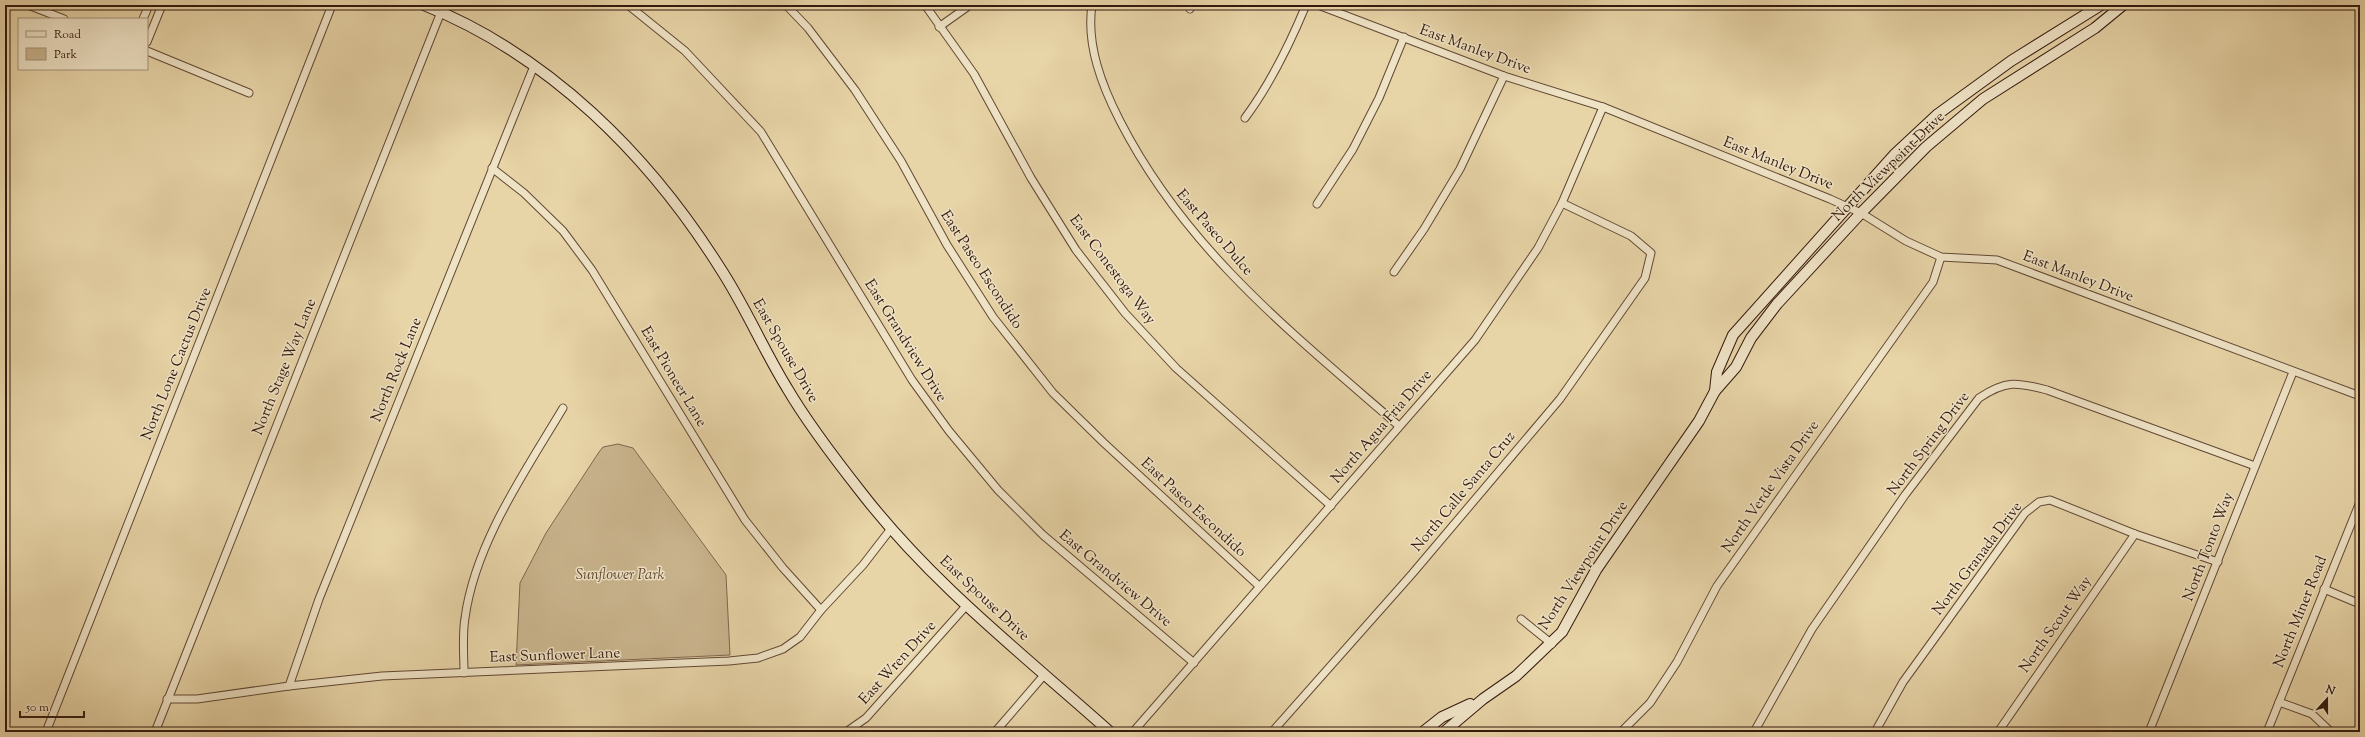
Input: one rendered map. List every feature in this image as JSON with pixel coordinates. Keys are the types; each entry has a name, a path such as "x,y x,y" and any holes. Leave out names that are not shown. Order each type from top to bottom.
{"main road":[{"name":"East Spouse Drive","path":"424,5 468,24 534,66 572,94 611,130 668,195 722,270 788,390 832,454 890,530 966,606 1110,732"},
{"name":"North Viewpoint Drive","path":"1715,391 1717,372 1726,347 1733,335 1894,155 1938,114 2011,62 2101,5"},
{"name":"North Viewpoint Drive","path":"1444,732 1483,699 1516,676 1552,644 1562,632 1596,570 1699,422 1715,391 1736,367 1751,338 1777,304 1861,213 1926,147 1983,99 2095,28 2124,5"},
{"name":"North Viewpoint Drive","path":"1423,732 1442,717 1483,699"}],"street":[{"path":"28,5 61,18"},
{"path":"143,18 149,5"},
{"path":"148,40 162,5"},
{"name":"North Lone Cactus Drive","path":"46,732 332,5"},
{"name":"East Grandview Drive","path":"628,5 685,50 761,132 912,380 949,431 993,484 1043,535 1194,663"},
{"name":"East Paseo Escondido","path":"786,5 808,28 855,90 901,161 947,246 993,317 1053,393 1104,443 1259,586"},
{"name":"East Conestoga Way","path":"925,5 939,27 974,74 1031,178 1076,250 1125,313 1176,368 1331,506"},
{"path":"939,27 970,5"},
{"name":"East Paseo Dulce","path":"1092,5 1094,57 1109,99 1131,143 1161,192 1206,248 1258,302 1399,426"},
{"path":"1245,118 1267,88 1292,40 1306,5"},
{"name":"East Manley Drive","path":"1318,5 1504,76 1603,107 1861,213 1906,241 1941,257 1997,260 2360,396"},
{"name":"North Stage Way Lane","path":"155,732 441,12"},
{"path":"1317,204 1360,136 1379,98 1404,37"},
{"path":"148,51 249,93"},
{"name":"North Rock Lane","path":"288,686 319,599 534,66"},
{"path":"1394,272 1424,229 1460,169 1504,76"},
{"name":"North Agua Fria Drive","path":"1133,732 1475,340 1530,261 1562,203 1603,107"},
{"name":"East Pioneer Lane","path":"492,168 524,194 563,231 592,270 745,520 783,568 821,610"},
{"name":"North Calle Santa Cruz","path":"1272,732 1412,574 1560,399 1645,278 1652,253 1631,236 1562,203"},
{"name":"North Verde Vista Drive","path":"1621,732 1650,703 1677,662 1717,586 1933,282 1941,257"},
{"name":"North Tonto Way","path":"2149,732 2293,372"},
{"name":"North Spring Drive","path":"1754,732 1816,623 1906,495 1979,398 1994,388 2018,383 2047,390 2255,466"},
{"path":"464,673 465,619 476,572 507,502 563,408"},
{"name":"North Granada Drive","path":"1875,732 1903,682 2025,513 2039,502 2050,500 2063,504 2135,534 2218,562"},
{"name":"North Miner Road","path":"2267,732 2360,502"},
{"name":"East Sunflower Lane","path":"167,699 197,699 288,686 382,676 729,662 758,658 783,649 800,637 821,610 863,565 890,530"},
{"name":"North Scout Way","path":"1998,732 2135,534"},
{"path":"2324,589 2360,604"},
{"name":"East Wren Drive","path":"846,732 866,718 966,606"},
{"path":"1521,619 1552,644"},
{"path":"995,732 1045,674"},
{"path":"2279,702 2312,714 2331,732"}],"green space":[{"name":"Sunflower Park","path":"618,444 633,448 726,575 730,655 516,665 520,583 546,533 599,452 603,447"}]}
